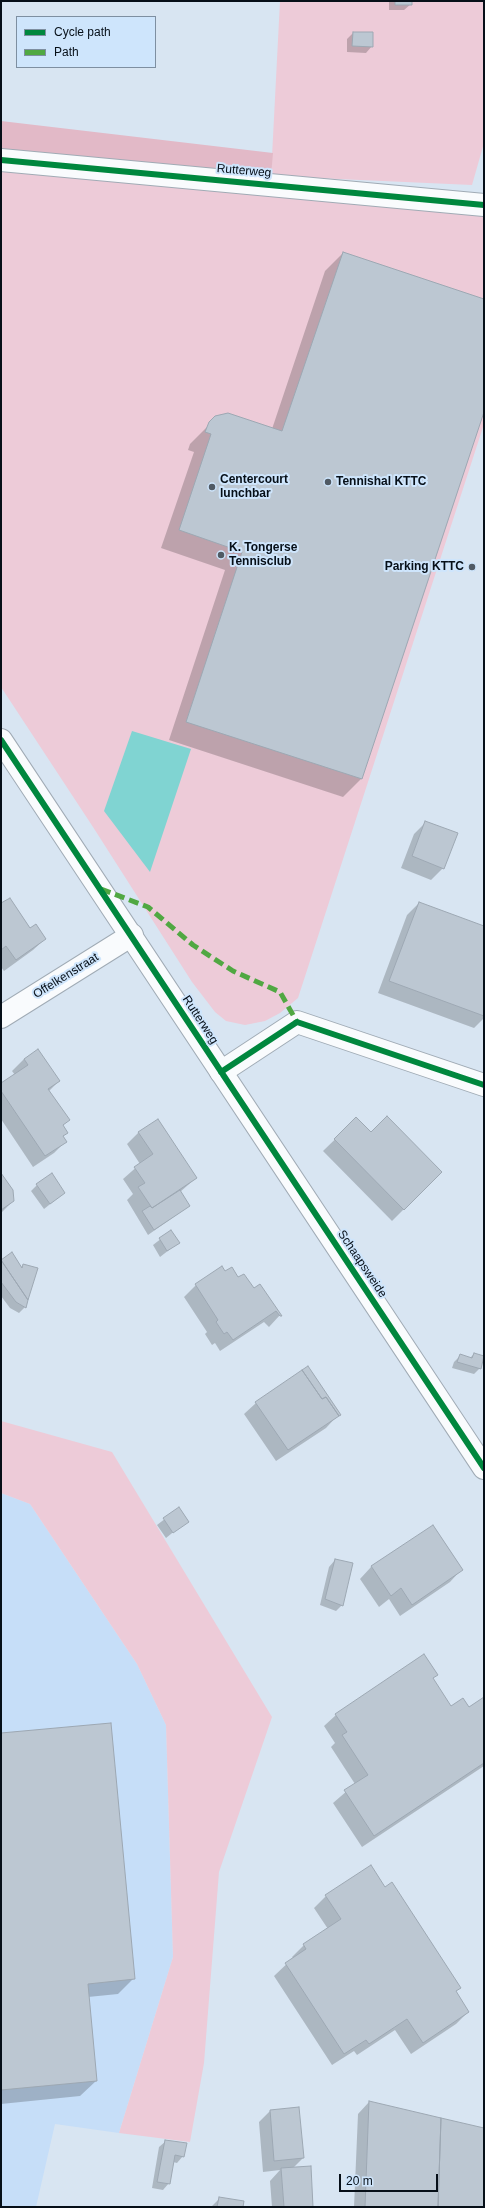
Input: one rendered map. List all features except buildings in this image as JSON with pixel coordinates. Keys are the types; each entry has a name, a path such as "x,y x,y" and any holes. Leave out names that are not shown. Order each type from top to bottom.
{"street":[{"name":"Rutterweg","path":"1,160 484,205"},
{"name":"Rutterweg","path":"1,740 132,935 221,1072"},
{"name":"Offelkenstraat","path":"1,1017 132,935"},
{"path":"221,1072 297,1022 484,1085"},
{"name":"Schaapsweide","path":"221,1072 484,1468"}],"shaded area":[{"path":"280,1 484,1 484,143 472,185 271,176"},
{"path":"1,121 273,153 271,176 1,153"},
{"name":"K. Tongerse Tennisclub","path":"1,170 484,212 484,424 298,998 280,1013 265,1021 245,1025 226,1021 215,1012 192,982 1,687"},
{"path":"132,731 191,749 150,872 104,811"},
{"path":"1,1421 112,1452 272,1717 219,1872 204,2063 190,2142 119,2133 173,1957 166,1725 137,1664 30,1504 1,1493"},
{"path":"1,1493 30,1504 137,1664 166,1725 173,1957 119,2133 55,2124 36,2207 1,2207"}],"marked path":[{"path":"101,889 148,907 193,945 233,971 280,992 297,1022"}],"cycle path":[{"path":"1,160 484,205"},
{"path":"1,740 484,1468"},
{"path":"221,1072 297,1022 484,1085"}],"place":[{"name":"Tennishal KTTC","path":"328,482"},
{"name":"Centercourt lunchbar","path":"212,487"},
{"name":"K. Tongerse Tennisclub","path":"221,555"},
{"name":"Parking KTTC","path":"472,567"}]}
